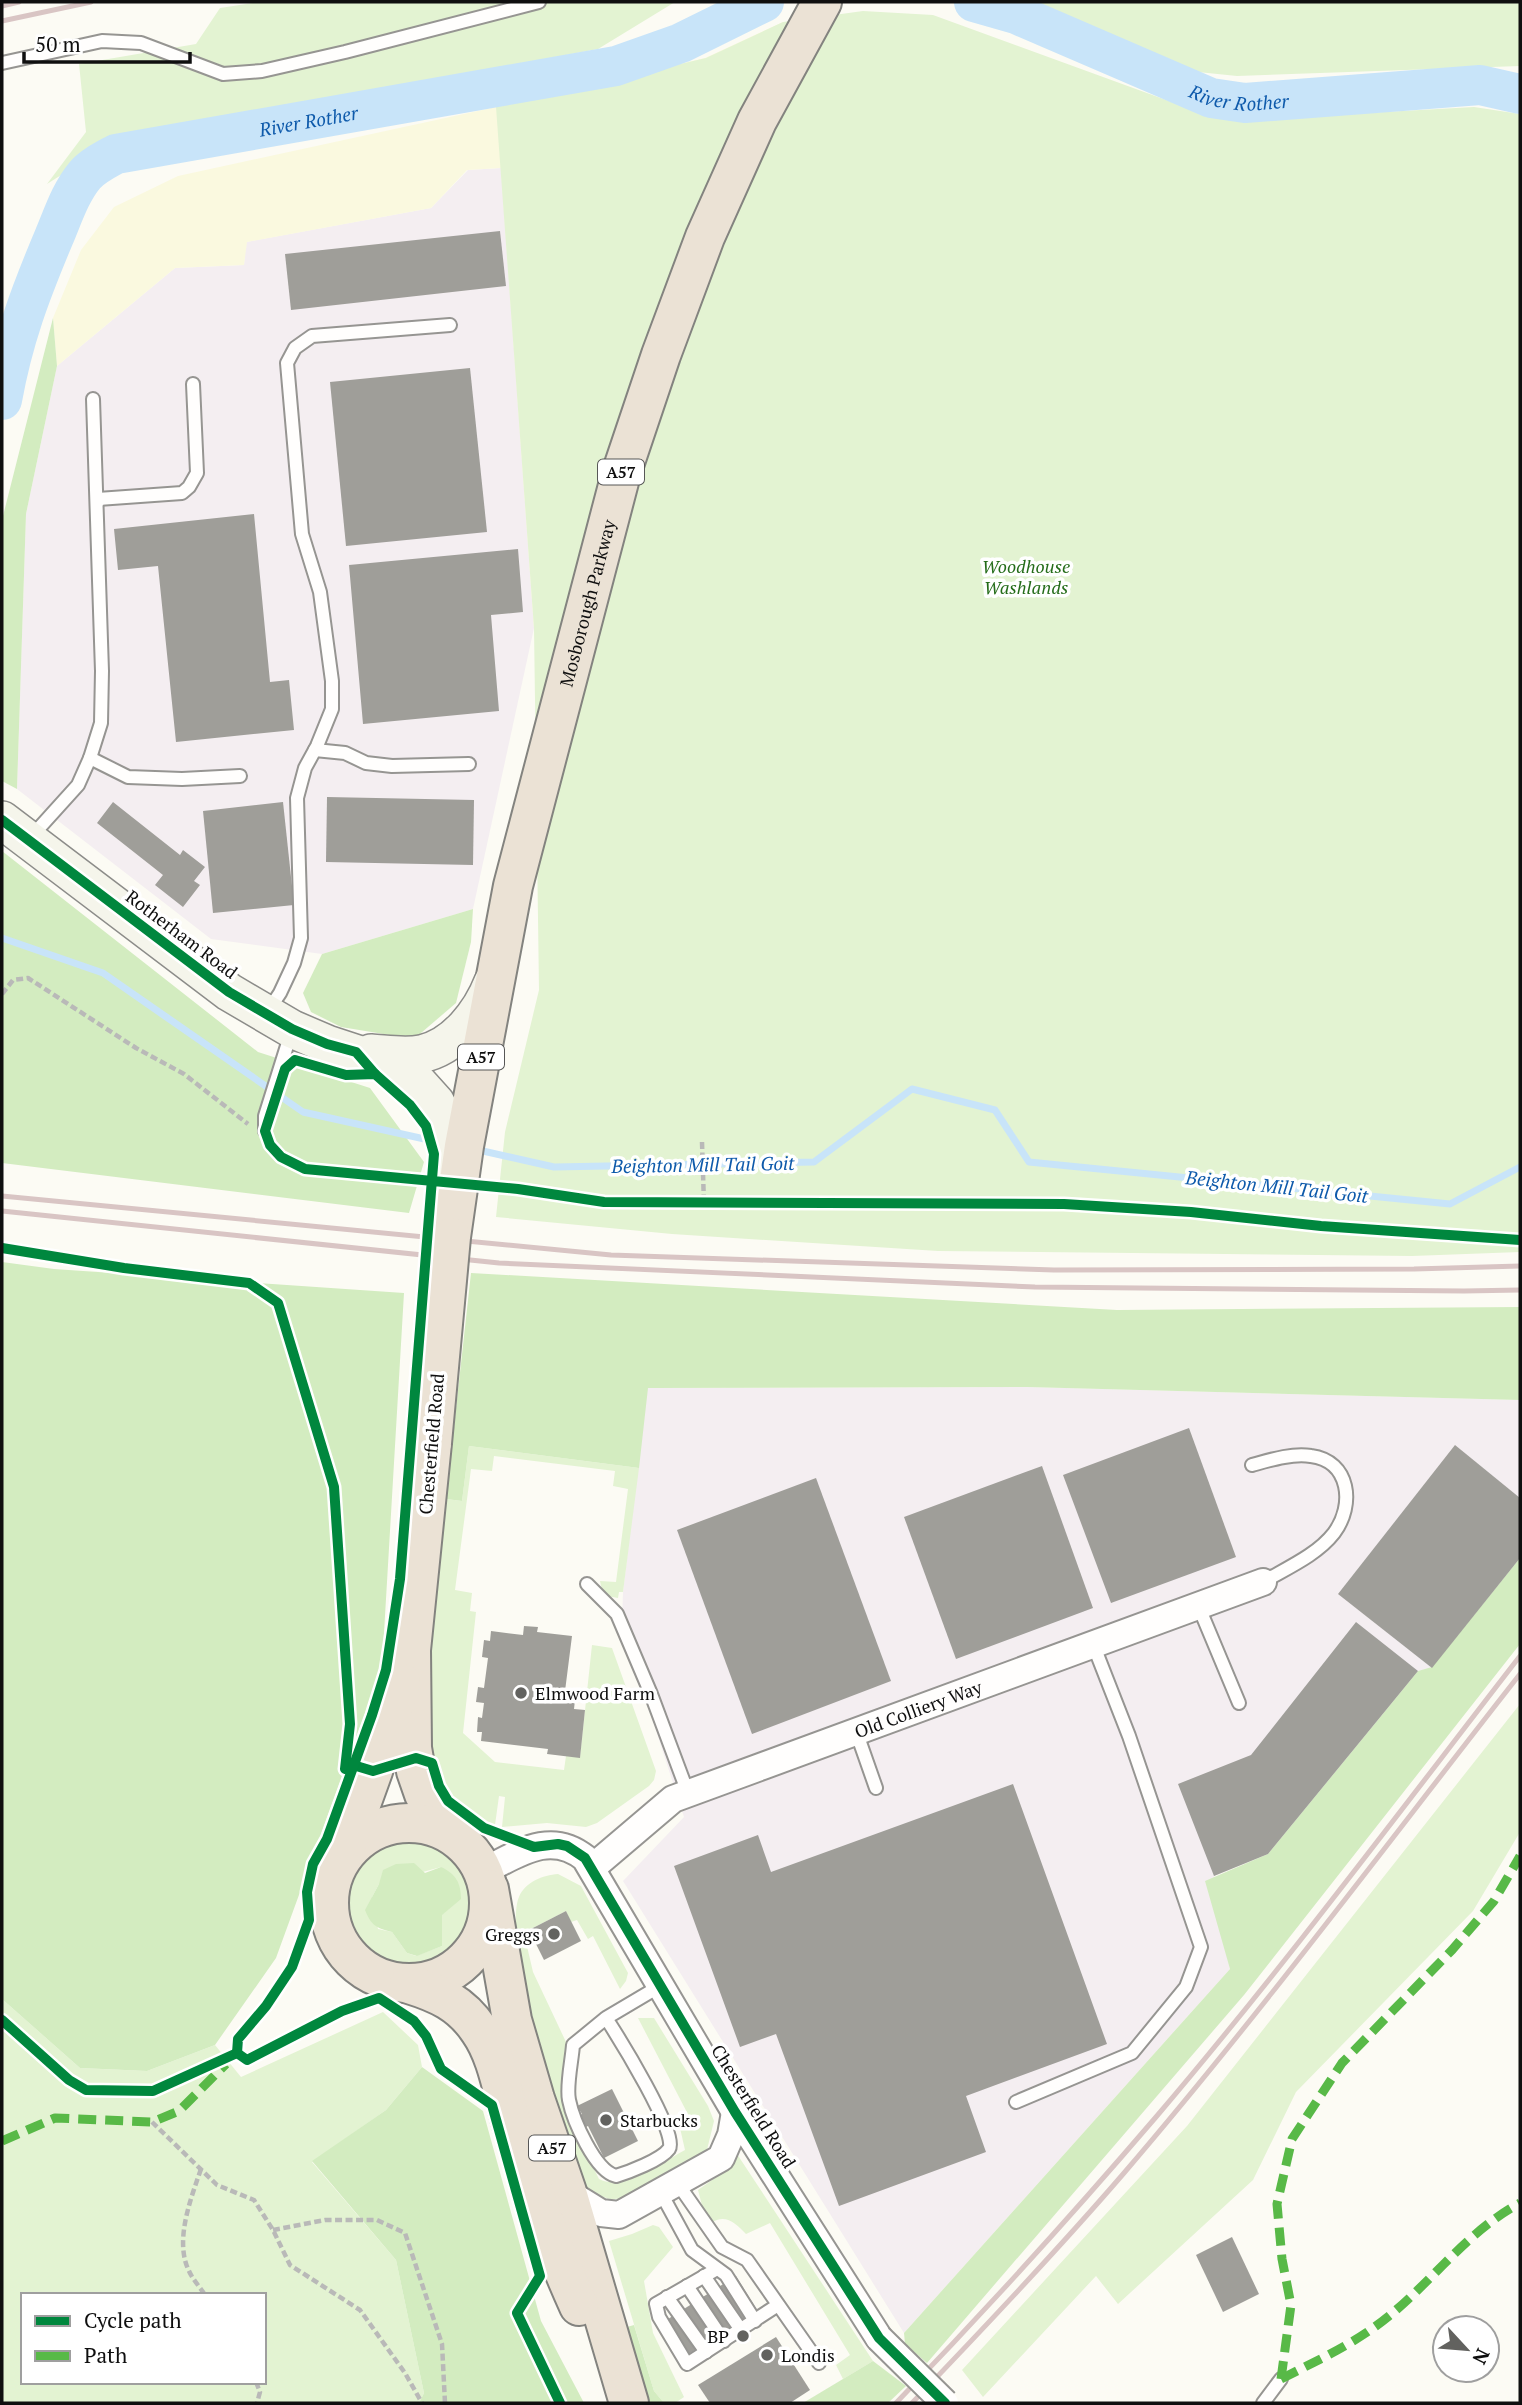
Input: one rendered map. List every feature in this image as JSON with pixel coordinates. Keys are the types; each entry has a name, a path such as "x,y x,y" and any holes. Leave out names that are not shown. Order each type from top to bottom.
{"highway":[{"name":"Mosborough Parkway","path":"451,1237 457,1142 498,968 516,872 621,474 705,237 757,121 822,2"},
{"name":"Chesterfield Road","path":"449,1833 424,1794 416,1771 412,1748 411,1650 451,1237"},
{"name":"Chesterfield Road","path":"342,1857 373,1771 411,1650"},
{"name":"A57","path":"401,1822 429,1825 449,1833 470,1851 486,1880 512,2020 535,2099 567,2192 627,2403 559,2263 488,2045 478,2027 442,1994 372,1974 356,1964 345,1951 332,1926 329,1898 331,1883 342,1857 372,1831 401,1822"},
{"name":"A57","path":"410,1984 435,1980 453,1969 470,1953 484,1929 486,1880"}],"street":[{"name":"Rotherham Road","path":"15,830 229,992 280,1035 356,1052"},
{"path":"356,1052 407,1055 425,1053 442,1045 458,1034 476,1014 498,968"},
{"path":"356,1052 394,1066 418,1083 440,1109 457,1142"},
{"name":"Old Colliery Way","path":"593,1867 673,1799 1262,1582"},
{"name":"Chesterfield Road","path":"486,1880 534,1847 558,1844 578,1851 593,1867 735,2112 879,2338 945,2403"},
{"path":"567,2192 601,2213 619,2215 722,2158 731,2135 735,2112"}],"lane":[{"path":"2,63 102,41 141,43 223,74 262,71 539,2"},
{"path":"265,1131 265,1116 280,1035 280,993 301,938 297,798 305,768 332,709 332,681 320,592 302,534 287,363 295,348 312,336 450,325"},
{"path":"99,500 182,493 189,487 197,473 192,384"},
{"path":"15,830 78,785 101,723 99,500 93,399"},
{"path":"315,750 345,753 366,762 392,766 469,764"},
{"path":"90,758 128,777 182,779 240,776"},
{"path":"1252,1465 1307,1455 1322,1458 1342,1476 1347,1498 1341,1521 1323,1545 1262,1582"},
{"path":"587,1584 617,1614 688,1793"},
{"path":"1198,1605 1239,1703"},
{"path":"1016,2102 1132,2053 1186,1987 1200,1947 1129,1736 1093,1644"},
{"path":"856,1731 876,1788"},
{"path":"606,2018 626,2047 671,2140 665,2152 628,2173 616,2176 603,2170 591,2152 568,2098 573,2045 606,2018 660,1986"},
{"path":"669,2188 692,2250 726,2275 755,2321"},
{"path":"669,2188 722,2246 747,2260 818,2362"},
{"path":"661,2301 717,2269"},
{"path":"704,2276 741,2330"},
{"path":"687,2286 724,2341"},
{"path":"661,2301 659,2317 687,2364 778,2305"},
{"path":"661,2301 705,2352"},
{"path":"1263,2403 1281,2379"}],"path":[{"path":"2,994 13,980 28,978 136,1048 184,1074 249,1124 265,1131"},
{"path":"702,1142 704,1204"},
{"path":"691,1203 717,1203"},
{"path":"152,2122 174,2146 218,2185 254,2200 290,2264 360,2310 405,2373 422,2403"},
{"path":"201,2169 189,2202 183,2233 188,2269 204,2293"},
{"path":"273,2230 325,2220 377,2220 405,2233 442,2344 445,2403"},
{"path":"257,2403 260,2392 258,2384"}],"shaded area":[{"path":"501,168 534,628 473,909 322,954 211,939 17,789 26,514 57,366 175,268 244,265 246,242 431,208 468,170"},
{"path":"1027,1387 1520,1400 1520,1558 1432,1668 1418,1671 1268,1854 1214,1876 1230,1969 904,2333 623,1881 684,1817 622,1625 623,1592 647,1388"}],"green space":[{"path":"260,2 675,2 598,49 118,139 47,184 86,132 79,64 196,44 220,8"},
{"path":"1029,2 1520,2 1520,66 1237,76 1198,72"},
{"name":"Woodhouse Washlands","path":"863,11 933,15 1210,116 1276,118 1474,107 1520,114 1520,1252 1412,1256 938,1251 672,1234 496,1217 505,1132 539,990 534,628 496,107 706,58 783,22"},
{"path":"783,22 534,628 501,168 467,170 431,208 247,242 244,265 175,268 57,366 53,318 81,250 114,207 178,176 496,107 705,58"},
{"path":"53,318 57,366 26,514 17,789 2,781 3,516"},
{"path":"2,851 258,1052 370,1088 424,1162 409,1213 2,1163"},
{"path":"473,909 471,942 456,1003 414,1039 341,1027 311,1012 303,993 322,954"},
{"path":"2,1262 54,1269 404,1293 382,1667 276,1958 215,2045 147,2071 80,2068 2,1999"},
{"path":"471,1273 1117,1310 1520,1307 1520,1400 1027,1387 648,1388 639,1468 469,1446 462,1501 446,1499"},
{"path":"469,1446 639,1468 623,1592 619,1592 618,1598 607,1596 600,1581 616,1582 628,1489 613,1486 615,1471 494,1456 492,1471 471,1469 455,1590 472,1593 470,1611 476,1612 463,1733 495,1762 564,1770 566,1756 580,1757 592,1645 612,1648 656,1771 649,1786 597,1823 586,1827 547,1823 502,1827 505,1797 499,1796 495,1825 492,1827 455,1802 439,1774 436,1762 427,1758 425,1717 446,1499 462,1501"},
{"path":"1520,1558 1520,1644 1244,1995 927,2363 905,2344 904,2333 1230,1969 1205,1881 1268,1854 1418,1671 1432,1667"},
{"path":"1520,1704 1520,1832 1473,1911 1296,2092 1253,2180 1118,2304 1096,2276 983,2397 962,2370 1187,2126"},
{"path":"419,1842 437,1848 458,1864 469,1882 473,1903 470,1923 461,1942 446,1957 427,1966 403,1967 382,1960 365,1947 351,1924 348,1900 350,1889 361,1868 378,1851 388,1846","holes":["441,1867 454,1904 441,1915 442,1946 416,1956 407,1953 392,1932 378,1929 372,1897 379,1884"]},
{"path":"414,1863 425,1873 441,1867 454,1876 459,1884 461,1899 442,1915 442,1946 417,1956 407,1953 392,1932 375,1925 365,1910 383,1870 396,1864"},
{"path":"558,1874 581,1886 628,1973 620,1989 593,1936 588,1939 577,1920 571,1922 566,1911 529,1930 533,1938 526,1942 533,1972 566,2042 568,2059 563,2106 599,2179 620,2182 631,2179 685,2150 680,2128 692,2122 638,2018 654,2018 708,2106 714,2121 706,2154 660,2183 622,2198 611,2199 597,2194 574,2173 547,2098 529,2022 519,1962 516,1912 519,1897 530,1883"},
{"path":"2,1999 80,2068 147,2071 215,2045 241,2077 383,2012 418,2045 422,2067 386,2110 312,2162 396,2260 424,2393 419,2403 2,2403"},
{"path":"422,2067 483,2111 541,2321 584,2403 419,2403 424,2393 396,2260 312,2161 386,2110"},
{"path":"737,2154 873,2361 843,2379 836,2365 850,2355 770,2223 746,2234 726,2219 711,2223 704,2213 698,2190 719,2175"},
{"path":"653,2225 659,2227 673,2247 644,2281 653,2333 684,2397 675,2403 664,2403 654,2391 609,2241"},
{"path":"634,2325 654,2391 664,2403 648,2403 627,2327"},
{"path":"873,2361 906,2386 888,2403 803,2403"}],"building":[{"path":"500,231 506,286 291,310 285,254"},
{"path":"470,368 487,532 346,546 330,382"},
{"path":"254,514 270,682 289,680 294,730 176,742 158,566 118,570 114,529"},
{"path":"518,549 523,612 491,615 499,711 363,724 349,565"},
{"path":"327,797 474,800 473,865 326,862"},
{"path":"113,802 180,855 183,850 205,867 194,881 200,885 183,907 155,885 163,875 97,823"},
{"path":"283,802 294,905 213,913 203,811"},
{"path":"1189,1428 1236,1557 1111,1603 1063,1475"},
{"path":"1455,1445 1520,1498 1520,1558 1432,1668 1338,1594"},
{"path":"1042,1466 1093,1608 956,1659 904,1517"},
{"path":"816,1478 891,1681 752,1734 677,1530"},
{"path":"1356,1622 1418,1671 1268,1854 1214,1876 1178,1784 1251,1755"},
{"name":"Elmwood Farm","path":"524,1626 538,1627 537,1632 572,1636 564,1699 575,1700 574,1709 585,1710 580,1758 547,1754 548,1749 481,1741 482,1732 477,1732 478,1717 482,1718 484,1703 476,1702 478,1687 484,1688 488,1658 482,1657 484,1640 490,1641 491,1631 523,1635"},
{"path":"1013,1784 1107,2044 966,2096 986,2152 839,2206 776,2034 740,2047 674,1866 758,1835 771,1872"},
{"name":"Greggs","path":"566,1911 581,1941 544,1960 529,1930"},
{"name":"Starbucks","path":"612,2089 638,2141 604,2158 588,2126 582,2129 577,2117 582,2114 577,2106"},
{"path":"1232,2237 1259,2294 1223,2312 1196,2255"},
{"path":"736,2276 757,2310 679,2360 657,2326"},
{"name":"Londis","path":"776,2337 810,2390 790,2403 710,2403 698,2385"}],"waterway":[{"name":"River Rother","path":"2,400 23,317 67,205 85,175 116,154 616,66 681,43 764,2"},
{"name":"River Rother","path":"974,2 1016,14 1211,98 1245,103 1480,85 1520,94"},
{"name":"Beighton Mill Tail Goit","path":"2,938 103,973 303,1112 438,1142"},
{"name":"Beighton Mill Tail Goit","path":"474,1149 554,1167 814,1162 912,1089 995,1110 1029,1162 1450,1204 1520,1167"}],"railway":[{"path":"2,6 19,2"},
{"path":"2,21 91,2"},
{"path":"2,1196 611,1255 1054,1270 1520,1266"},
{"path":"2,1211 499,1263 1035,1287 1520,1290"},
{"path":"896,2403 1060,2226 1203,2061 1341,1889 1520,1656"},
{"path":"912,2403 1072,2232 1175,2112 1520,1674"}],"marked path":[{"path":"1281,2379 1291,2305 1282,2259 1277,2204 1292,2139 1342,2063 1452,1950 1494,1901 1520,1856"},
{"path":"2,2141 55,2118 152,2122 179,2111 226,2064"},
{"path":"1281,2379 1376,2326 1484,2227 1520,2203"}],"cycle path":[{"path":"2,820 229,992 292,1029 327,1044 356,1052 375,1074"},
{"path":"237,2053 238,2039 266,2006 292,1967 309,1920 307,1892 313,1864 327,1839 386,1670 400,1579 434,1154 426,1126 410,1105 375,1074 346,1075 295,1060 285,1069 265,1131 270,1145 281,1157 305,1169 518,1189 604,1202 1064,1204 1520,1240"},
{"path":"2,1248 124,1268 249,1283 278,1303 334,1487 350,1724 345,1769"},
{"path":"353,1765 373,1771 416,1758 432,1763 439,1786 448,1801 484,1828 534,1847 558,1844 567,1846 585,1858 735,2112 879,2338 945,2403"},
{"path":"237,2053 247,2060 342,2011 379,1998 414,2021 426,2036 441,2069 492,2105 540,2276 517,2313 560,2403"},
{"path":"2,2020 69,2080 86,2090 153,2091 237,2053"}],"place":[{"name":"Elmwood Farm","path":"521,1693"},
{"name":"Greggs","path":"554,1934"},
{"name":"Starbucks","path":"606,2120"},
{"name":"BP","path":"743,2336"},
{"name":"Londis","path":"767,2355"}]}
